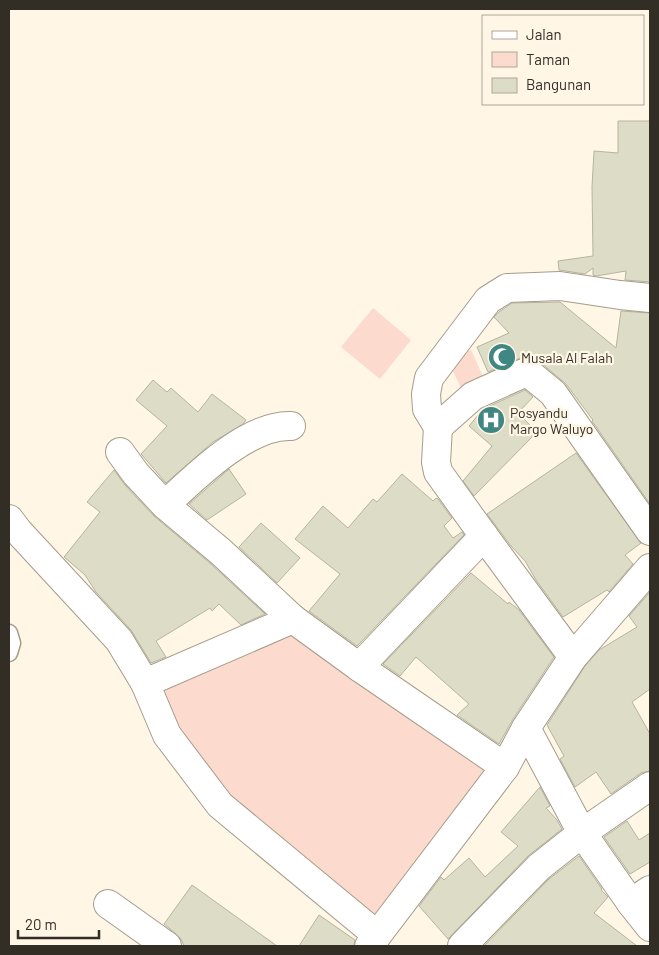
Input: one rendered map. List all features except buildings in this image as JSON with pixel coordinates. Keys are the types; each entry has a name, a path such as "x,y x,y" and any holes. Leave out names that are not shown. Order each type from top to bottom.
{"street":[{"path":"574,656 438,472 436,462 438,427 427,409 426,394 429,378 488,300 507,288 560,286 620,296 650,298"},
{"path":"438,427 473,396 524,374 531,375 553,393 650,531"},
{"path":"166,505 207,466 245,440 279,426 291,426"},
{"path":"120,452 136,474 166,505 293,619 504,768"},
{"path":"9,520 119,640 145,683 167,736 220,805 373,940 504,768 526,728 574,656 650,568"},
{"path":"359,666 484,536"},
{"path":"145,683 293,619"},
{"path":"526,728 582,833 641,897 650,927"},
{"path":"462,946 539,867 582,833 650,786"},
{"path":"108,904 167,946"}],"lane":[{"path":"9,632 12,643 9,653"}],"green space":[{"path":"373,308 411,340 380,379 341,347"},
{"path":"471,350 486,383 463,393 448,360"},
{"path":"297,630 488,772 377,926 223,800 153,686"}],"place":[{"name":"Musala Al Falah","path":"502,357"},
{"name":"Posyandu Margo Waluyo","path":"491,420"}]}
